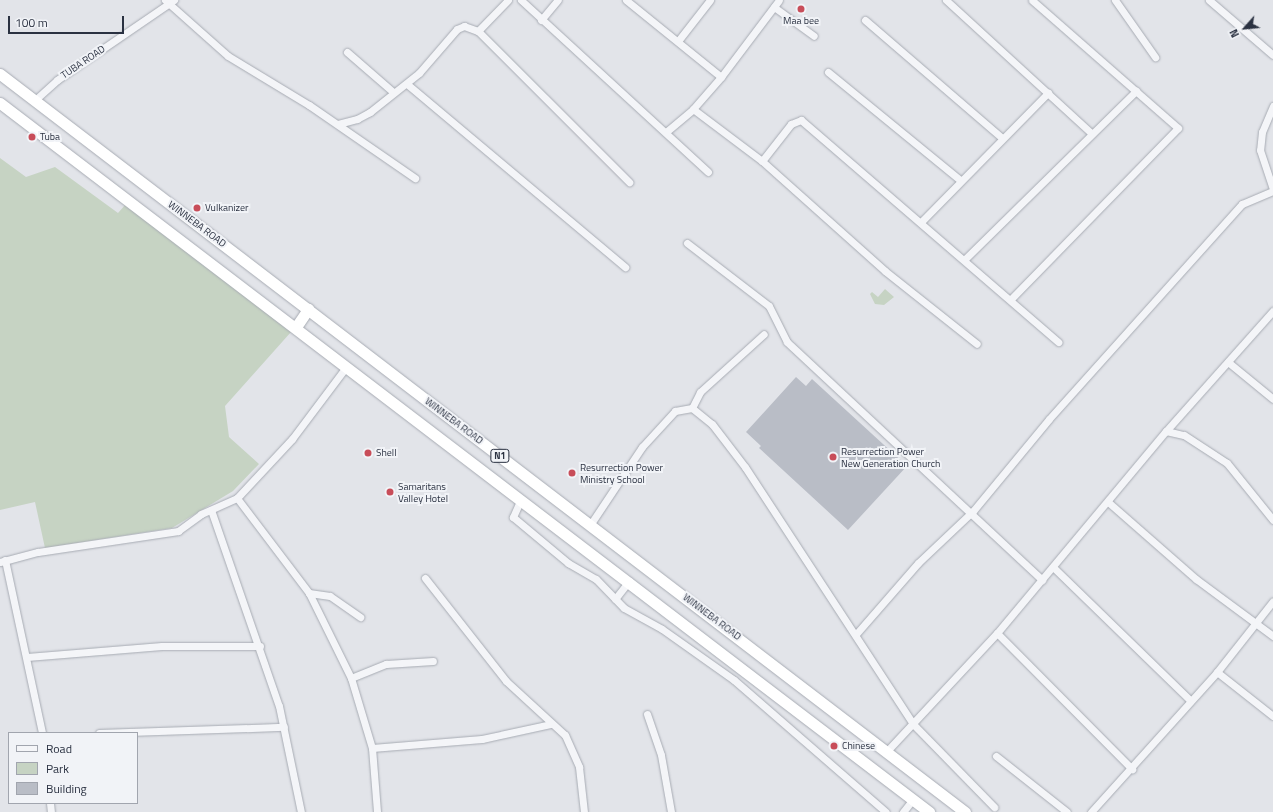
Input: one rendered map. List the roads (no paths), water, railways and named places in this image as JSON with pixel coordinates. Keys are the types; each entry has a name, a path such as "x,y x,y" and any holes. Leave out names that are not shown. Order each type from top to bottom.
{"highway":[{"name":"WINNEBA ROAD","path":"0,74 887,751 964,812"},
{"name":"WINNEBA ROAD","path":"0,103 743,667 929,812"},
{"path":"296,327 308,309"}],"street":[{"path":"478,31 508,0"},
{"path":"521,0 708,172"},
{"path":"541,20 558,0"},
{"path":"626,0 721,77"},
{"path":"678,41 710,0"},
{"path":"666,132 694,109 721,77 779,0"},
{"path":"946,0 1090,132"},
{"path":"1011,299 1178,128 1032,0"},
{"path":"1115,0 1155,57"},
{"path":"1209,0 1273,55"},
{"path":"169,1 228,56 338,124 414,178"},
{"name":"TUBA ROAD","path":"35,100 57,80 169,1"},
{"path":"774,7 814,36"},
{"path":"865,20 1002,138"},
{"path":"338,124 357,119 392,91 407,84 457,29 464,26 478,31 629,182"},
{"path":"347,52 392,91"},
{"path":"828,72 960,180"},
{"path":"407,84 625,267"},
{"path":"965,259 1090,132 1136,91"},
{"path":"922,220 1048,92"},
{"path":"857,633 918,563 973,511 1049,419 1242,204 1273,190 1260,150 1262,132 1273,106"},
{"path":"694,109 762,161 885,270 977,344"},
{"path":"762,161 791,124 801,120 922,220 1058,342"},
{"path":"687,243 769,306 787,342 973,511 1042,580"},
{"path":"887,751 914,724 997,633 1053,568 1166,431 1273,311"},
{"path":"692,408 700,392 764,334"},
{"path":"1228,362 1273,399"},
{"path":"42,732 27,657 2,561 173,534 211,510 237,498 292,438 346,367"},
{"path":"590,525 647,442 675,411 692,408 712,424 745,467 857,633 914,724 994,810"},
{"path":"1166,431 1184,435 1222,459 1273,520"},
{"path":"237,498 309,593 351,678 372,748 377,812"},
{"path":"521,499 513,517 568,563 596,579 615,599 734,680 886,812"},
{"path":"1108,502 1196,579 1273,636"},
{"path":"211,510 260,646 284,727 301,812"},
{"path":"1053,568 1191,701"},
{"path":"425,578 506,681 551,724 565,735 574,751 584,812"},
{"path":"615,599 629,581"},
{"path":"309,593 324,593 360,617"},
{"path":"1091,812 1132,769 1191,701 1216,672 1254,622 1273,601"},
{"path":"997,633 1132,769"},
{"path":"27,657 162,646 260,646"},
{"path":"351,678 386,664 433,661"},
{"path":"734,680 743,667"},
{"path":"1216,672 1273,716"},
{"path":"647,714 661,755 671,812"},
{"path":"372,748 482,739 551,724"},
{"path":"130,732 284,727"},
{"path":"996,756 1067,812"},
{"path":"903,812 913,799"}],"place":[{"name":"Maa bee","path":"801,9"},
{"name":"Tuba","path":"32,137"},
{"name":"Vulkanizer","path":"197,208"},
{"name":"Shell","path":"368,453"},
{"name":"Resurrection Power New Generation Church","path":"833,457"},
{"name":"Resurrection Power Ministry School","path":"572,473"},
{"name":"Samaritans Valley Hotel","path":"390,492"},
{"name":"Chinese","path":"834,746"}]}
